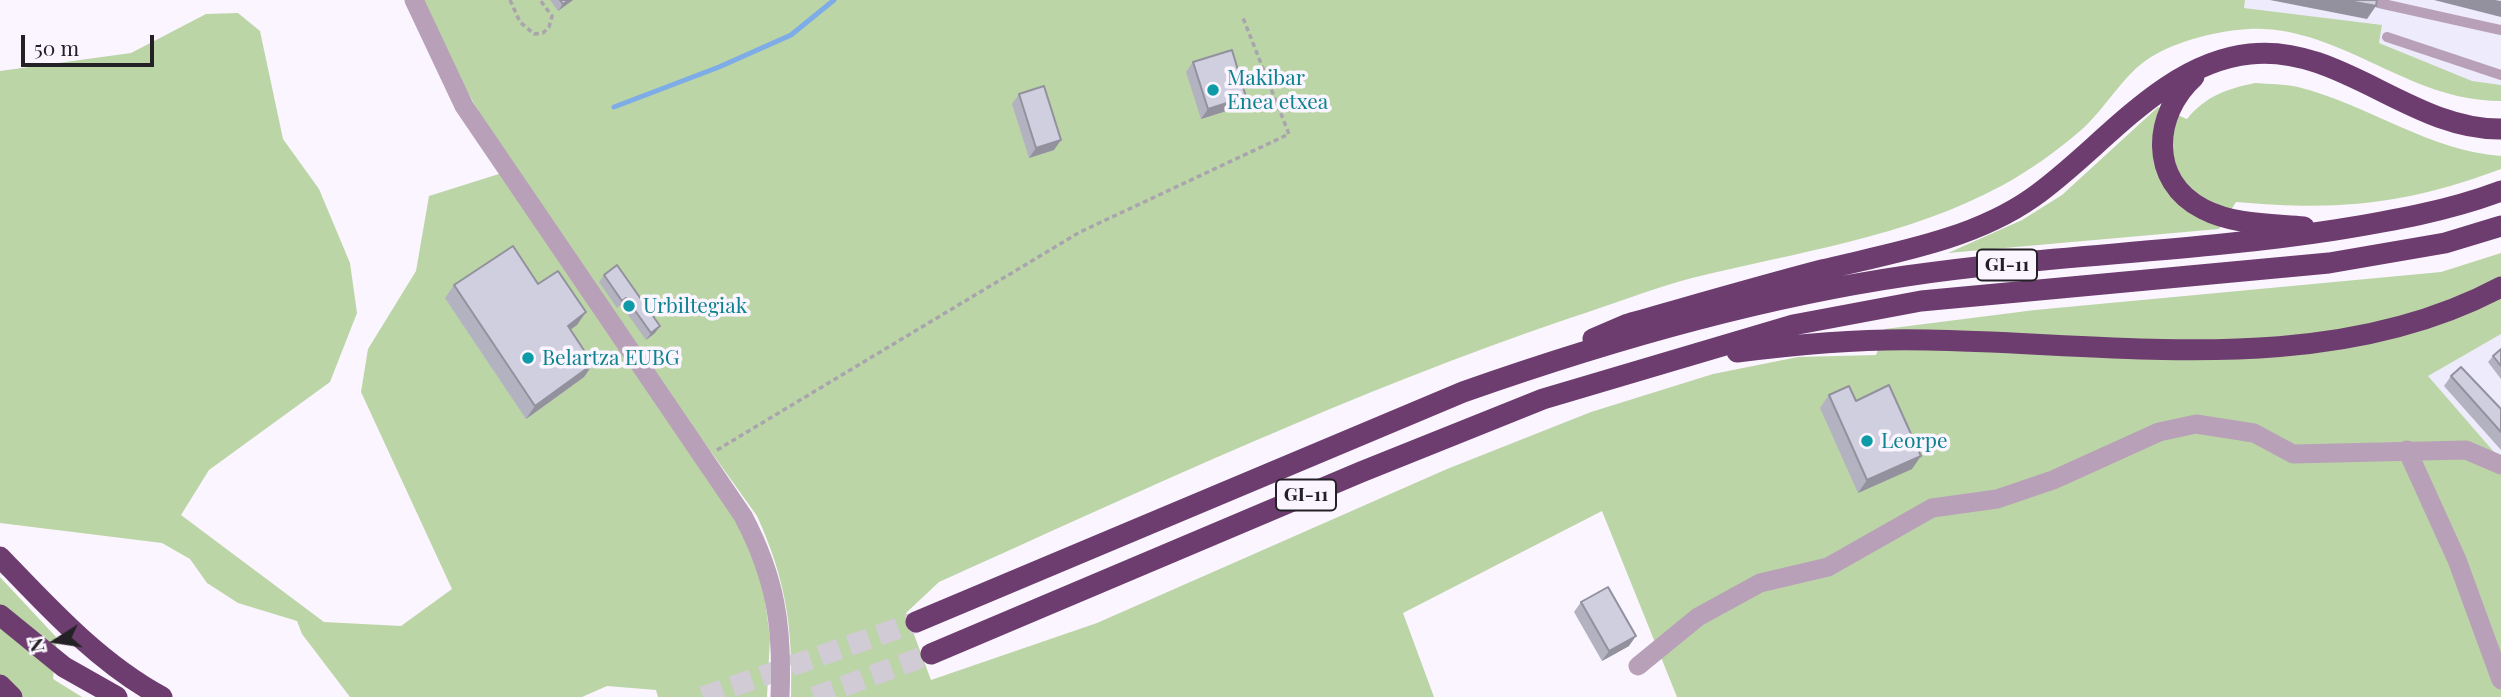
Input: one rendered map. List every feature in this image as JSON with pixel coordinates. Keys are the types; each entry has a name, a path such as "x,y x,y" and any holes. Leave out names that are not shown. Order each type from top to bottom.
{"highway":[{"path":"1524,370 1628,324 1917,246 2005,216 2059,178 2160,90 2205,68 2245,54 2283,54 2325,66 2440,116 2470,126 2501,129"},
{"path":"2205,68 2175,97 2163,129 2164,166 2174,183 2202,209 2222,216 2246,222 2334,230"},
{"name":"GI-11","path":"916,622 1463,392 1524,370 1756,305 1905,276 2275,240 2404,218 2499,192"},
{"name":"GI-11","path":"931,654 1361,472 1544,399 1793,325 1921,301 2329,263 2445,243 2501,226"},
{"path":"1689,356 1839,341 1926,340 2187,349 2322,341 2409,325 2469,304 2501,287"},
{"path":"0,557 47,606 127,678 162,697"},
{"path":"0,615 64,667 117,697"},
{"path":"0,685 12,697"}],"street":[{"path":"414,0 464,106 743,516 764,556 774,592 780,638 780,697"},
{"path":"1638,666 1698,617 1760,583 1828,567 1932,508 1997,499 2053,480 2159,432 2196,424 2254,433 2293,454 2466,450 2501,465"},
{"path":"2407,450 2457,560 2501,680"}],"lane":[{"path":"2379,3 2501,30"},
{"path":"2387,37 2501,75"}],"path":[{"path":"510,0 520,22 534,34 543,33 549,27 552,16 540,0"},
{"path":"704,458 1080,232 1289,134 1243,18"}],"shaded area":[{"path":"2245,0 2501,0 2501,85 2472,82 2379,43 2382,26 2244,8"},
{"path":"2501,334 2501,460 2427,376"}],"green space":[{"path":"419,0 2245,0 2244,8 2382,25 2379,43 2472,81 2501,85 2501,101 2467,98 2435,90 2344,50 2282,31 2237,30 2186,41 2141,64 2089,122 2053,153 2013,179 1967,203 1929,218 1851,241 1661,287 1489,346 1251,442 939,582 906,613 931,680 1097,623 1447,469 1591,412 1713,374 1798,357 1876,355 1885,329 2035,310 2441,272 2501,253 2501,334 2428,376 2501,460 2501,697 1677,697 1602,511 1403,613 1434,697 791,697 791,648 786,604 775,561 757,516 534,201 454,68"},
{"path":"238,13 260,31 283,139 319,189 350,263 357,313 330,382 209,470 181,515 324,622 401,626 452,589 361,392 368,349 416,271 429,196 502,173 737,522 763,584 770,638 767,697 658,697 656,690 607,686 582,697 350,697 302,634 297,621 238,603 207,583 190,559 162,543 0,523 0,71 131,53 206,14"},
{"path":"2255,83 2298,87 2349,104 2449,146 2501,156 2501,169 2433,191 2371,202 2307,206 2236,202 2219,229 1948,253 2022,220 2062,195 2158,107 2187,119 2217,95"},
{"path":"0,577 57,638 53,679 82,697 0,697"}],"building":[{"path":"2344,0 2377,0 2376,6"},
{"name":"Makibar Enea etxea","path":"1232,50 1246,97 1208,109 1193,62"},
{"path":"1044,86 1061,140 1036,148 1019,94"},
{"name":"Belartza EUBG","path":"513,246 538,284 558,271 586,312 568,326 593,364 535,406 454,285"},
{"path":"617,265 660,326 651,333 626,298 622,301 604,275"},
{"path":"2501,349 2501,366 2493,356"},
{"path":"2461,367 2501,409 2501,432 2451,376"},
{"name":"Leorpe","path":"1889,385 1921,456 1867,480 1829,395 1849,386 1856,401"},
{"path":"1608,587 1636,636 1609,651 1581,602"}],"waterway":[{"path":"614,107 719,67 791,35 834,0"}],"tunnel":[{"path":"703,697 916,622"},
{"path":"814,697 931,654"}],"place":[{"name":"Makibar Enea etxea","path":"1213,90"},
{"name":"Urbiltegiak","path":"629,306"},
{"name":"Belartza EUBG","path":"528,358"},
{"name":"Leorpe","path":"1867,441"}]}
